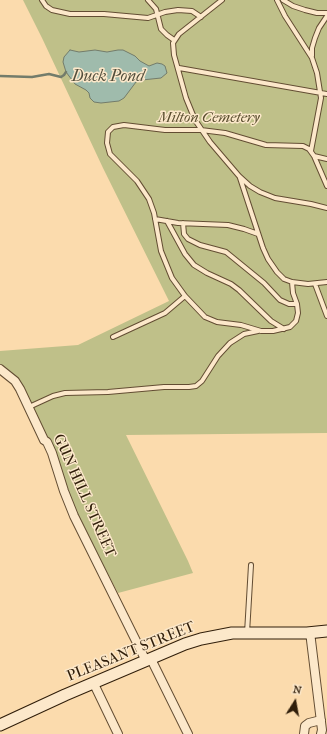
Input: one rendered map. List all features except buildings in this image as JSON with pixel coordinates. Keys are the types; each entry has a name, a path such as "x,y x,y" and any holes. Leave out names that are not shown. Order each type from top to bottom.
{"street":[{"name":"GUN HILL STREET","path":"0,369 15,381 29,407 44,440 47,442 52,453 65,495 74,516 188,734"},
{"name":"PLEASANT STREET","path":"0,725 185,644 201,639 224,634 327,631"},
{"path":"310,632 321,720 321,734"},
{"path":"94,684 118,734"},
{"path":"304,734 305,726 309,723 321,720"}],"lane":[{"path":"42,0 46,6 52,10 70,14 104,14 152,18 178,10 192,11 201,17"},
{"path":"148,0 155,6 161,29 174,40"},
{"path":"222,0 179,34 174,40 173,51 189,105 201,130 240,176 255,189 270,196 327,208"},
{"path":"277,0 285,16 312,58 316,68 321,93 321,103 312,151 327,186"},
{"path":"283,0 293,6 305,10 317,13 327,13"},
{"path":"312,58 313,43 319,28 327,16"},
{"path":"178,68 327,94"},
{"path":"261,331 236,324 213,321 200,312 184,296 172,278 163,258 157,237 155,219 151,204 144,190 109,151 106,143 109,130 116,126 124,125 171,131 201,130 225,133 266,145 303,146 312,151"},
{"path":"314,156 327,159"},
{"path":"240,176 263,248 271,263 281,276 292,282 315,284 327,282"},
{"path":"155,219 183,223 228,226 244,229 258,234"},
{"path":"167,221 184,254 194,265 202,271 231,284 271,321 284,329"},
{"path":"183,223 183,231 185,236 200,245 221,250 230,254 264,283 280,300 289,304 297,304"},
{"path":"178,240 185,236"},
{"path":"29,407 53,396 71,392 108,392 156,387 196,386 202,381 218,356 230,343 244,334 261,331 273,331 292,326 296,321 298,313 292,282"},
{"path":"315,284 327,316"},
{"path":"113,336 165,313 184,296"},
{"path":"247,633 251,565"}],"green space":[{"name":"Milton Cemetery","path":"23,0 327,0 327,433 126,435 193,573 118,593 81,523 68,494 55,453 23,386 11,373 0,365 0,351 78,345 169,301 103,168"}],"water":[{"name":"Duck Pond","path":"70,50 79,52 95,50 107,52 123,50 149,66 157,63 162,64 165,66 167,73 161,78 136,82 124,98 119,101 101,103 94,102 90,98 89,93 75,84 66,72 63,62 64,57"}],"waterway":[{"path":"0,76 32,77 49,74 61,77 66,72"}]}
